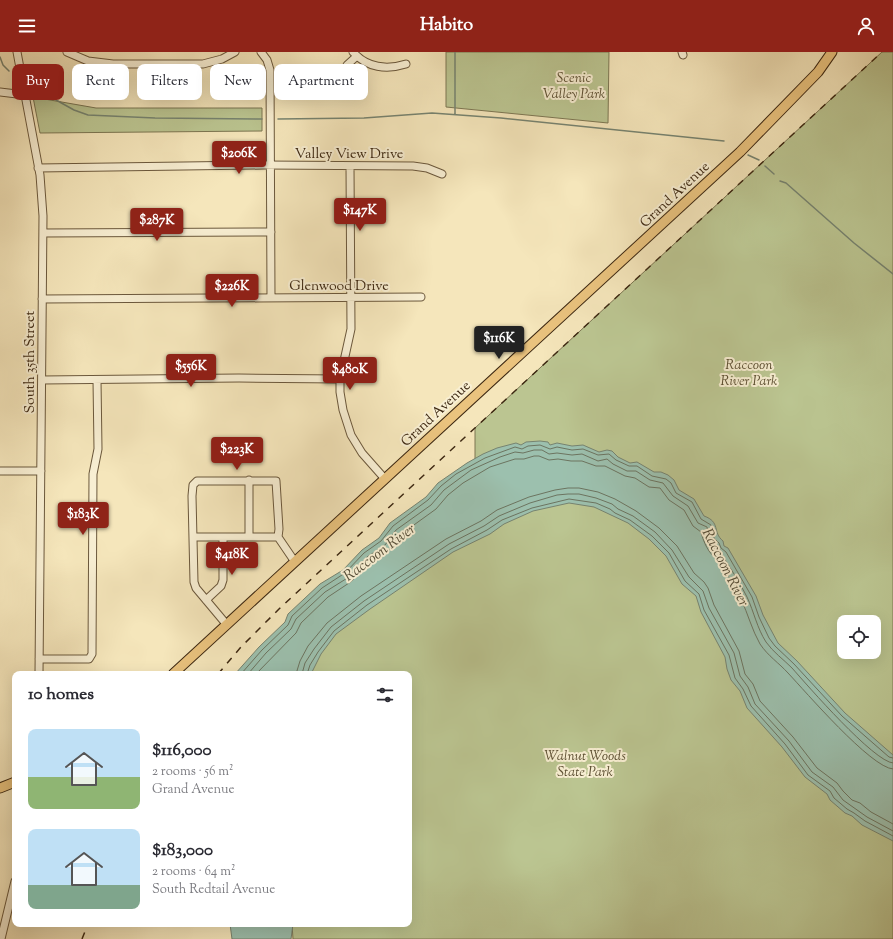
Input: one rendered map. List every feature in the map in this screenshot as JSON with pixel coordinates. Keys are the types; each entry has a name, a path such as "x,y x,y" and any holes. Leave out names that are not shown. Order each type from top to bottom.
{"main road":[{"name":"Grand Avenue","path":"176,671 740,152 818,72 832,52"},
{"path":"0,788 12,783"}],"street":[{"name":"South 35th Street","path":"17,52 19,64"},
{"path":"67,52 88,61 113,64 203,64 222,59 235,52"},
{"path":"261,52 267,60 270,70 271,298"},
{"path":"348,64 355,54 369,64 383,67 406,64"},
{"path":"0,92 12,93"},
{"name":"South 35th Street","path":"26,100 38,168 43,233 39,671"},
{"name":"Valley View Drive","path":"38,168 270,165 414,166 427,168 442,174"},
{"path":"350,166 351,329 340,380 343,410 352,435 362,453 385,479"},
{"path":"43,233 270,232"},
{"name":"Glenwood Drive","path":"42,299 421,297"},
{"path":"42,380 239,378 340,380"},
{"path":"39,659 89,659 92,654 93,474 98,449 97,380"},
{"path":"0,471 41,471"},
{"path":"249,480 249,537"},
{"path":"227,625 196,588 194,582 192,496 193,485 197,481 276,481 279,530 278,537 295,562"},
{"path":"206,600 221,586 223,580 223,536"},
{"path":"193,537 278,537"},
{"path":"1,939 12,893"}],"green space":[{"name":"Scenic Valley Park","path":"446,52 609,52 608,123 446,107"},
{"name":"Raccoon River Park","path":"882,52 893,52 893,785 827,734 704,526 475,480 475,428"},
{"path":"34,100 50,100 96,108 262,108 262,131 40,133"},
{"name":"Walnut Woods State Park","path":"594,495 634,508 893,821 893,939 293,939 292,927 412,927 412,671 285,671 484,520"}],"water":[{"name":"Raccoon River","path":"526,442 548,442 550,445 557,443 572,446 583,445 599,452 607,450 612,451 618,457 630,463 637,462 654,472 661,472 668,475 674,480 679,490 694,499 704,516 709,518 715,524 724,546 728,548 756,596 763,615 778,643 797,661 845,713 893,755 893,841 862,825 852,816 845,813 830,800 827,794 805,777 782,747 747,708 740,691 731,680 725,657 701,612 696,596 682,584 666,556 649,539 628,523 594,507 569,503 533,511 504,524 490,534 453,552 336,634 321,654 312,671 238,671 259,647 285,622 288,614 320,584 343,570 362,550 379,538 390,523 426,497 438,483 483,454 497,448 516,443 521,445"},
{"path":"230,927 293,927 291,939 232,939"}],"waterway":[{"path":"455,52 455,114"},
{"path":"0,57 3,65 9,71"},
{"path":"56,100 74,110 88,115 155,118 262,119"},
{"path":"278,119 364,118 432,113 501,118 724,141"},
{"path":"748,155 759,160"},
{"path":"765,166 774,174"},
{"path":"780,181 786,183 854,243 893,274"}],"railway":[{"path":"221,671 241,647 279,609 882,52"},
{"path":"82,939 87,927"}]}
